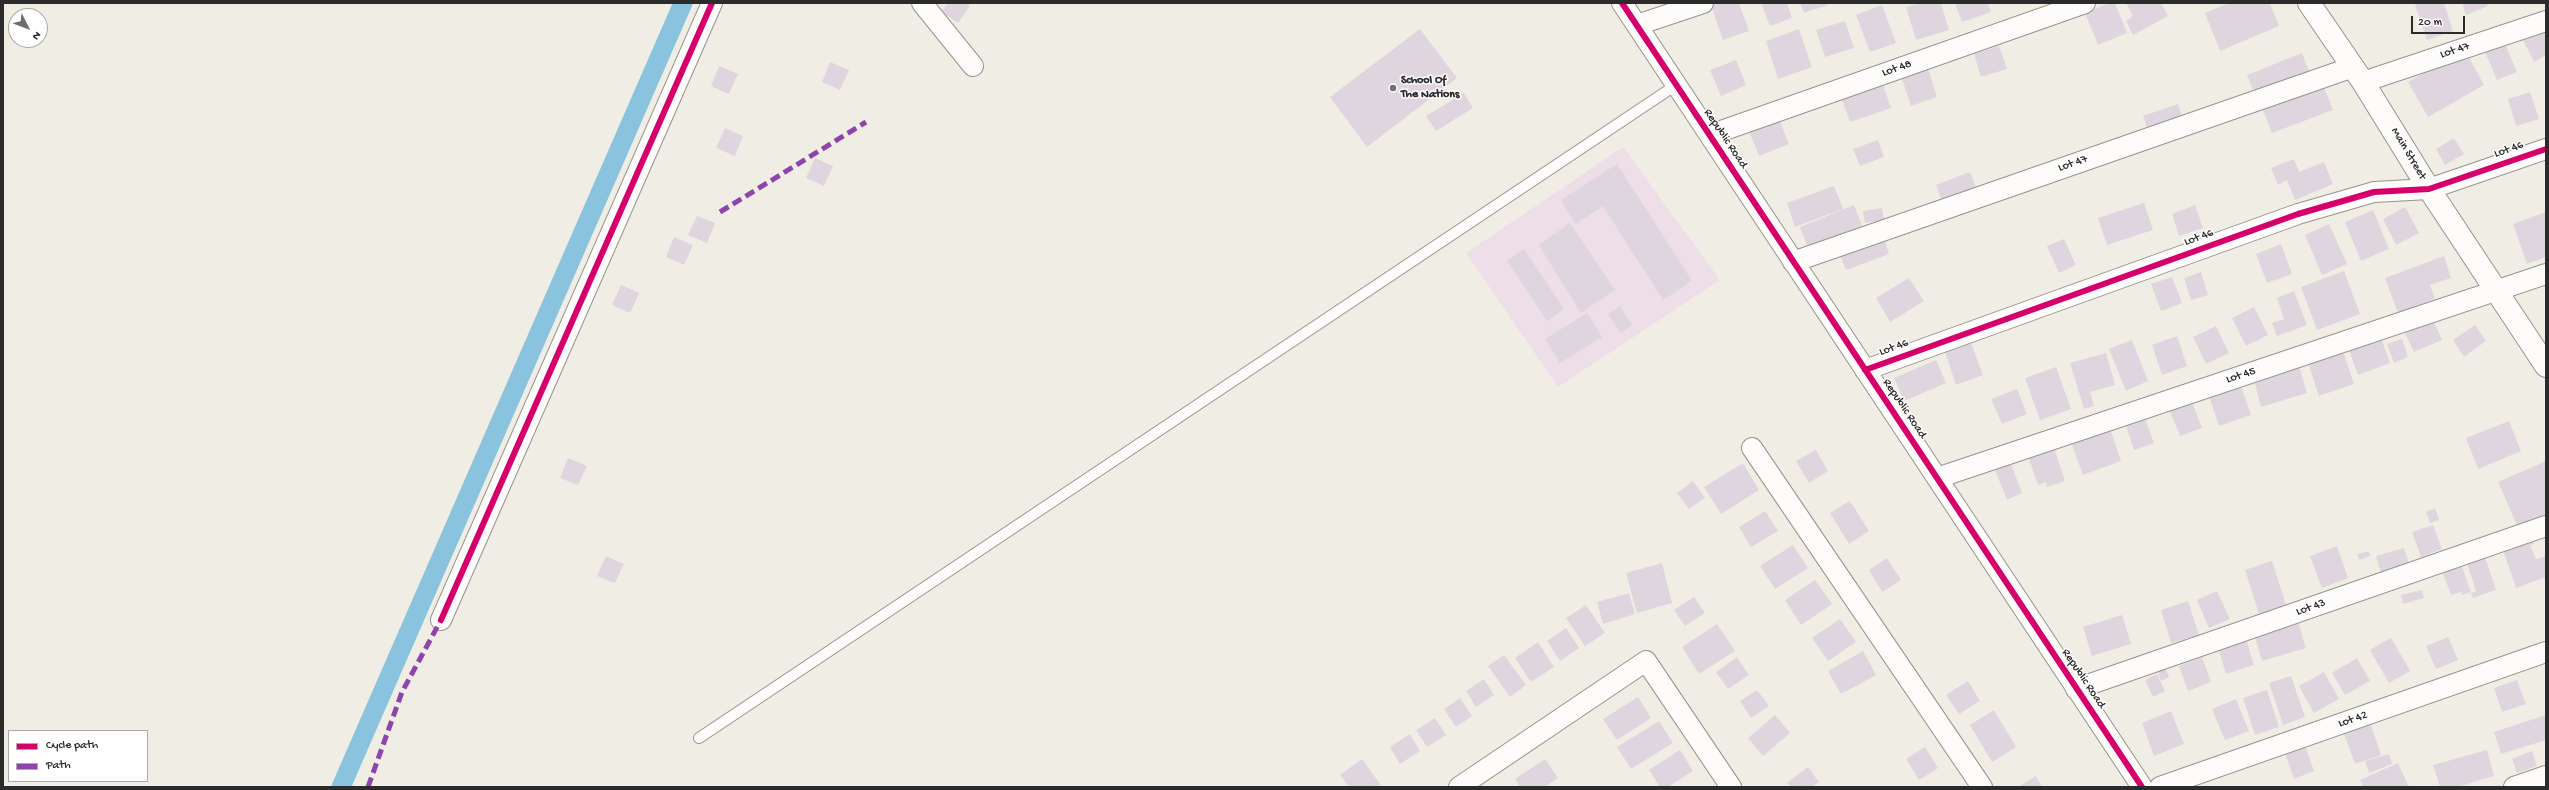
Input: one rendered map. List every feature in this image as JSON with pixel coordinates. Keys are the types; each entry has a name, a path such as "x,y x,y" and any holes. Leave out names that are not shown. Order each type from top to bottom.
{"street":[{"path":"441,620 712,3"},
{"path":"922,3 973,66"},
{"name":"Republic Road","path":"1622,3 2142,787"},
{"path":"1637,25 1703,3"},
{"name":"Lot 48","path":"1710,135 2085,3"},
{"name":"Main Street","path":"2309,3 2358,74 2429,189 2498,291 2546,366"},
{"name":"Lot 47","path":"1793,262 2358,74 2546,21"},
{"name":"Lot 46","path":"1865,370 2298,214 2374,192 2429,189 2546,149"},
{"name":"Lot 45","path":"1937,478 2546,274"},
{"path":"1752,448 1982,787"},
{"name":"Lot 43","path":"2076,689 2546,526"},
{"name":"Lot 42","path":"2160,787 2546,652"},
{"path":"1472,783 1646,660 1731,787"},
{"path":"2514,787 2546,776"}],"lane":[{"path":"699,738 1676,85"}],"shaded area":[{"path":"1623,147 1720,280 1558,387 1466,253"}],"building":[{"path":"948,3 966,3 970,6 958,23 941,12"},
{"path":"1716,3 1739,3 1749,31 1723,40 1711,5"},
{"path":"1761,3 1787,3 1792,18 1770,26"},
{"path":"1800,3 1827,3 1828,5 1804,13"},
{"path":"1920,3 1941,3 1949,30 1916,40 1906,7"},
{"path":"1955,3 1988,3 1991,12 1962,22"},
{"path":"2109,3 2115,3 2127,33 2098,45 2085,13"},
{"path":"2126,3 2161,3 2168,16 2133,35 2126,21 2133,16"},
{"path":"2229,3 2270,3 2279,26 2220,51 2205,13"},
{"path":"2420,3 2444,3 2453,31 2427,40 2415,5"},
{"path":"2462,3 2487,3 2488,6 2466,15"},
{"path":"1882,5 1896,43 1870,52 1856,15"},
{"path":"1845,21 1854,48 1825,57 1816,30"},
{"path":"2546,25 2546,55 2534,62 2522,38"},
{"name":"School Of The Nations","path":"1420,29 1457,78 1367,147 1330,97"},
{"path":"1799,29 1812,67 1778,79 1766,41"},
{"path":"2505,44 2517,72 2497,80 2485,52"},
{"path":"1999,46 2007,69 1981,77 1974,54"},
{"path":"2465,50 2484,85 2428,117 2408,82"},
{"path":"2302,53 2311,76 2256,97 2247,75"},
{"path":"1736,60 1746,85 1721,96 1710,70"},
{"path":"830,62 849,70 840,90 822,82"},
{"path":"1927,65 1937,97 1911,106 1902,79 1912,76 1910,71"},
{"path":"719,66 738,74 729,94 711,86"},
{"path":"1882,82 1891,108 1850,122 1841,97"},
{"path":"2322,82 2333,110 2272,133 2261,105"},
{"path":"2530,92 2539,119 2516,126 2508,99"},
{"path":"1464,93 1473,108 1436,131 1426,116"},
{"path":"2178,104 2184,124 2150,136 2143,116"},
{"path":"1777,114 1789,144 1759,156 1747,126"},
{"path":"725,128 743,136 735,156 716,148"},
{"path":"2454,138 2464,154 2445,165 2436,149"},
{"path":"1878,140 1884,157 1860,166 1853,149"},
{"path":"815,158 833,166 824,186 806,178"},
{"path":"2294,159 2299,172 2324,162 2333,184 2295,200 2287,180 2278,185 2271,168"},
{"path":"1617,164 1692,281 1663,300 1603,206 1575,224 1561,200"},
{"path":"1970,172 1978,193 1944,206 1936,185"},
{"path":"1834,186 1843,209 1795,227 1787,203"},
{"path":"2144,203 2153,230 2107,245 2098,218"},
{"path":"1854,205 1862,226 1808,248 1800,227"},
{"path":"2195,205 2203,228 2179,236 2172,214"},
{"path":"2405,207 2419,233 2396,245 2383,219"},
{"path":"1882,208 1884,220 1865,223 1863,211"},
{"path":"2373,210 2389,249 2361,261 2345,222"},
{"path":"2546,212 2546,257 2527,264 2513,224"},
{"path":"697,216 715,223 707,243 688,235"},
{"path":"1570,223 1615,290 1581,313 1539,245"},
{"path":"2329,224 2347,264 2322,275 2305,235"},
{"path":"1882,233 1889,254 1846,270 1838,250"},
{"path":"674,237 693,245 684,265 666,257"},
{"path":"2064,239 2076,265 2059,273 2047,246"},
{"path":"2281,244 2292,274 2267,283 2256,254"},
{"path":"1524,249 1564,309 1547,321 1507,261"},
{"path":"2444,256 2451,278 2430,285 2435,299 2398,313 2385,278"},
{"path":"2344,271 2360,314 2317,330 2301,287"},
{"path":"2201,272 2208,295 2191,300 2184,278"},
{"path":"2172,277 2182,303 2161,311 2151,284"},
{"path":"1909,278 1924,301 1890,322 1876,298"},
{"path":"621,285 639,293 630,313 612,305"},
{"path":"2294,291 2307,325 2277,336 2272,323 2284,319 2277,298"},
{"path":"1620,306 1632,325 1621,333 1608,314"},
{"path":"2254,307 2268,335 2246,346 2232,318"},
{"path":"1587,313 1602,337 1560,363 1545,339"},
{"path":"2431,316 2442,340 2414,352 2403,329"},
{"path":"2475,325 2486,341 2464,357 2453,340"},
{"path":"2216,326 2229,353 2206,364 2193,337"},
{"path":"2177,336 2187,366 2162,375 2152,345"},
{"path":"2381,338 2390,363 2358,375 2349,350"},
{"path":"2402,339 2408,357 2394,363 2387,344"},
{"path":"2132,340 2148,381 2126,391 2109,349"},
{"path":"1971,343 1983,375 1956,385 1945,352"},
{"path":"2342,348 2354,384 2319,396 2307,360"},
{"path":"2106,353 2115,385 2090,392 2094,406 2084,409 2070,363"},
{"path":"1936,360 1946,383 1904,401 1894,378"},
{"path":"2299,366 2307,393 2261,407 2254,380"},
{"path":"2056,367 2071,409 2040,420 2025,378"},
{"path":"2240,383 2251,415 2219,426 2208,393"},
{"path":"2017,389 2027,414 2002,424 1991,399"},
{"path":"2191,400 2202,428 2180,436 2169,409"},
{"path":"2144,416 2154,443 2134,450 2125,423"},
{"path":"2509,421 2521,451 2478,469 2466,438"},
{"path":"2108,423 2121,461 2083,475 2069,437"},
{"path":"2053,445 2065,481 2047,487 2046,482 2038,485 2027,453"},
{"path":"1816,450 1828,471 1809,483 1796,461"},
{"path":"568,458 587,466 578,485 560,478"},
{"path":"2009,459 2022,493 2007,500 1993,465"},
{"path":"2546,461 2546,518 2519,530 2498,482"},
{"path":"1743,463 1759,490 1721,514 1704,487"},
{"path":"1693,481 1705,498 1689,509 1677,493"},
{"path":"1850,501 1869,531 1849,544 1830,513"},
{"path":"2435,508 2439,520 2430,523 2426,512"},
{"path":"1765,511 1778,531 1751,547 1739,527"},
{"path":"2433,525 2442,549 2421,557 2412,532"},
{"path":"2531,533 2534,544 2530,545 2536,559 2546,556 2546,577 2516,588 2501,544"},
{"path":"1793,545 1808,568 1775,589 1760,566"},
{"path":"2337,546 2348,578 2322,588 2310,556"},
{"path":"2404,548 2409,564 2381,573 2376,556"},
{"path":"2369,551 2370,556 2359,560 2357,554"},
{"path":"606,556 624,564 615,583 597,576"},
{"path":"2485,557 2496,590 2473,598 2471,593 2476,591 2467,563"},
{"path":"1887,558 1901,580 1882,592 1869,570"},
{"path":"2272,561 2286,605 2259,614 2245,570"},
{"path":"2460,561 2471,592 2462,595 2461,592 2451,595 2441,568"},
{"path":"1662,563 1672,603 1637,613 1626,573"},
{"path":"1815,580 1832,604 1801,625 1785,600"},
{"path":"2422,590 2424,598 2403,604 2401,595"},
{"path":"2217,591 2230,619 2209,628 2197,600"},
{"path":"1629,593 1635,614 1603,624 1597,602"},
{"path":"1694,597 1705,613 1685,626 1674,610"},
{"path":"2188,601 2199,635 2171,643 2161,610"},
{"path":"1586,605 1605,633 1585,646 1566,618"},
{"path":"2122,615 2131,644 2092,656 2083,627"},
{"path":"2297,618 2306,648 2262,661 2253,631"},
{"path":"1840,619 1856,642 1828,661 1812,638"},
{"path":"1717,624 1735,651 1699,674 1682,647"},
{"path":"1566,628 1579,648 1560,661 1547,641"},
{"path":"2448,637 2458,660 2436,669 2426,646"},
{"path":"2391,638 2410,671 2389,683 2370,650"},
{"path":"2246,639 2254,665 2226,674 2218,648"},
{"path":"1538,642 1554,667 1531,682 1515,658"},
{"path":"1863,651 1876,675 1841,694 1828,671"},
{"path":"1504,655 1526,685 1510,697 1488,666"},
{"path":"1737,657 1749,675 1728,689 1716,672"},
{"path":"2202,657 2211,682 2188,691 2179,666"},
{"path":"2357,658 2370,681 2345,695 2332,673"},
{"path":"2165,667 2169,677 2161,681 2157,670"},
{"path":"2324,672 2339,699 2314,713 2299,686"},
{"path":"2157,674 2165,691 2153,697 2145,680"},
{"path":"2291,676 2305,717 2283,725 2269,683"},
{"path":"1484,679 1494,695 1476,707 1466,691"},
{"path":"2517,680 2526,704 2502,712 2494,688"},
{"path":"1968,681 1980,701 1959,714 1946,695"},
{"path":"1757,690 1769,706 1751,718 1740,701"},
{"path":"2267,690 2279,727 2255,735 2243,698"},
{"path":"1638,697 1651,718 1617,740 1603,719"},
{"path":"1460,698 1472,716 1456,727 1444,709"},
{"path":"2236,699 2249,731 2225,740 2212,709"},
{"path":"1994,710 2016,747 1992,762 1970,725"},
{"path":"2171,711 2184,744 2154,756 2142,723"},
{"path":"1775,715 1790,733 1763,756 1748,738"},
{"path":"2546,715 2546,740 2501,754 2494,732"},
{"path":"1435,718 1446,735 1427,747 1416,730"},
{"path":"1659,721 1673,743 1631,769 1617,747"},
{"path":"2370,722 2381,755 2355,764 2343,731"},
{"path":"1410,734 1420,751 1400,764 1390,747"},
{"path":"2304,743 2314,771 2294,779 2284,750"},
{"path":"1925,747 1938,768 1919,780 1906,759"},
{"path":"1680,750 1693,771 1668,787 1660,787 1649,770"},
{"path":"2487,750 2494,776 2457,787 2440,787 2433,765"},
{"path":"2532,751 2537,766 2517,773 2512,759"},
{"path":"2389,754 2392,764 2369,773 2365,761"},
{"path":"1362,759 1381,785 1378,787 1349,787 1340,775"},
{"path":"1545,759 1558,778 1545,787 1520,787 1515,779"},
{"path":"2398,763 2409,787 2363,787 2360,780"},
{"path":"1808,767 1819,782 1812,787 1791,787 1787,783"},
{"path":"2036,776 2042,787 2018,787"}],"waterway":[{"path":"341,787 683,3"}],"marked path":[{"path":"720,212 866,122"},
{"path":"368,787 402,692 441,620"}],"cycle path":[{"path":"441,620 712,3"},
{"path":"1622,3 2142,787"},
{"path":"1865,370 2298,214 2374,192 2429,189 2546,149"}],"place":[{"name":"School Of The Nations","path":"1393,88"}]}
